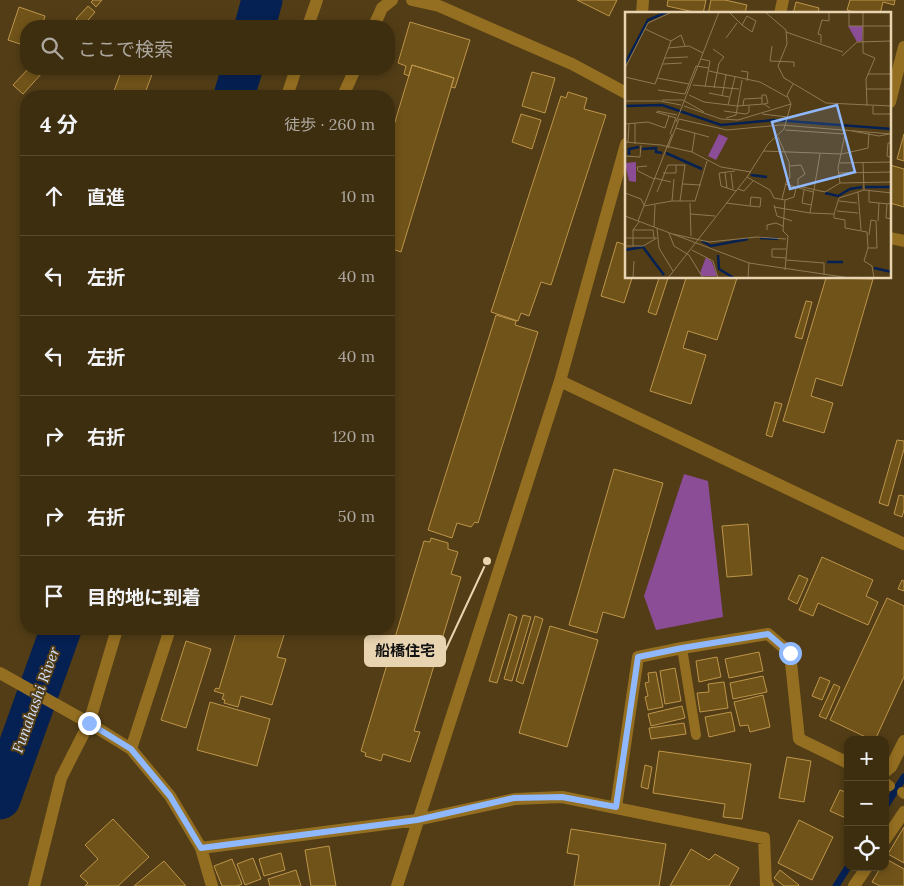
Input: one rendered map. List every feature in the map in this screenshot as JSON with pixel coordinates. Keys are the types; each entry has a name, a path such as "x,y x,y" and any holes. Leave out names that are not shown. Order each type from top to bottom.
{"street":[{"path":"310,20 316,0"},
{"path":"377,20 382,8 392,0"},
{"path":"412,0 439,6 572,64 625,92"},
{"path":"892,94 904,47"},
{"path":"289,90 294,75"},
{"path":"346,90 352,75"},
{"path":"397,886 560,380 625,148"},
{"path":"560,380 904,544"},
{"path":"616,807 638,657 682,648 768,634 790,653 799,739 844,761"},
{"path":"34,886 61,778 89,723 115,635"},
{"path":"131,749 168,635"},
{"path":"0,673 131,749 170,796 201,848 212,886"},
{"path":"889,769 904,741"},
{"path":"201,848 417,820 514,798 562,797 764,838 766,885 768,886"},
{"path":"889,834 904,812"},
{"path":"854,886 864,871"}],"lane":[{"path":"682,648 696,735"}],"shaded area":[{"path":"684,474 708,481 723,617 656,630 644,596"}],"building":[{"path":"93,0 102,0 96,7 91,2"},
{"path":"577,0 617,0 609,16"},
{"path":"668,0 706,0 703,12 694,12 667,6"},
{"path":"711,0 725,0 747,5 745,12 708,12"},
{"path":"850,0 895,0 894,5 883,2 880,12 854,12 847,10"},
{"path":"796,2 819,8 818,12 794,12"},
{"path":"88,6 95,12 88,20 76,19"},
{"path":"19,7 45,16 44,20 20,20 20,44 8,40"},
{"path":"410,22 470,40 455,88 451,87 454,78 412,65 409,76 404,74 406,66 398,63"},
{"path":"412,65 454,78 401,252 395,250 395,122"},
{"path":"532,72 555,78 545,113 522,106"},
{"path":"22,75 40,75 27,90 20,91 13,85"},
{"path":"120,75 152,75 146,90 114,90"},
{"path":"568,92 587,98 584,109 606,115 551,285 541,282 529,316 521,313 518,321 491,312 561,96 566,98"},
{"path":"521,114 541,120 532,149 512,142"},
{"path":"904,134 904,161 897,159"},
{"path":"892,166 904,169 904,207 892,204"},
{"path":"617,242 625,245 625,279 632,279 624,303 601,296"},
{"path":"659,279 668,279 656,315 648,312"},
{"path":"686,279 737,279 717,340 688,331 683,348 706,355 691,404 650,391"},
{"path":"826,279 873,279 842,386 816,378 811,396 833,403 824,433 783,421"},
{"path":"806,301 812,302 802,339 795,337"},
{"path":"496,315 516,321 515,325 538,332 478,523 475,522 471,527 457,523 452,538 428,530"},
{"path":"775,402 782,404 772,437 766,435"},
{"path":"897,440 904,441 904,449 888,506 879,503"},
{"path":"614,469 663,483 624,618 603,612 597,633 569,625"},
{"path":"899,495 904,496 902,517 894,514"},
{"path":"748,524 752,575 727,577 722,526"},
{"path":"431,538 448,543 448,549 458,552 451,574 461,577 414,731 420,732 410,762 383,754 381,761 365,756 366,753 361,751 424,541 430,542"},
{"path":"822,557 873,580 866,596 878,602 868,625 818,603 813,616 799,610"},
{"path":"799,575 808,579 797,604 788,599"},
{"path":"902,580 904,581 904,591 898,589"},
{"path":"887,598 904,606 904,677 877,736 864,736 830,720"},
{"path":"509,614 517,617 497,683 489,681"},
{"path":"523,615 531,617 512,681 504,679"},
{"path":"535,616 543,619 523,684 516,681"},
{"path":"550,626 598,640 567,747 519,733"},
{"path":"235,635 284,635 277,657 286,659 272,705 241,696 238,707 224,703 225,700 222,699 224,694 214,691 216,688 219,689"},
{"path":"186,641 211,649 186,728 161,720"},
{"path":"759,652 763,671 729,678 725,659"},
{"path":"717,657 721,677 699,682 696,661"},
{"path":"675,668 681,701 665,704 660,671"},
{"path":"656,672 663,707 648,710 645,697 648,696 645,683 649,682 648,673"},
{"path":"763,676 767,692 733,699 730,683"},
{"path":"820,677 830,681 822,700 812,696"},
{"path":"724,682 728,708 700,712 697,693 709,692 708,684"},
{"path":"834,684 840,687 826,719 819,716"},
{"path":"763,695 770,727 750,732 748,725 740,726 734,702"},
{"path":"210,702 270,719 257,766 197,750"},
{"path":"682,706 685,718 651,726 648,714"},
{"path":"731,712 735,731 709,737 705,717"},
{"path":"684,723 686,734 651,739 649,728"},
{"path":"659,751 751,764 742,819 723,817 725,804 653,793"},
{"path":"787,757 811,761 804,802 779,798"},
{"path":"645,765 652,767 648,789 641,787"},
{"path":"840,790 844,792 844,817 830,811"},
{"path":"113,819 149,857 118,886 85,886 88,883 80,876 98,859 85,845"},
{"path":"799,820 833,837 812,880 778,863"},
{"path":"904,827 904,863 889,855"},
{"path":"571,829 666,844 659,886 574,886 579,855 567,853"},
{"path":"329,846 336,886 311,886 305,850"},
{"path":"691,849 709,860 715,854 739,868 729,886 670,886"},
{"path":"281,853 285,870 264,876 259,859"},
{"path":"253,858 261,879 245,885 237,864"},
{"path":"232,859 242,884 222,886 214,866"},
{"path":"164,861 186,886 134,886"},
{"path":"889,861 904,869 904,886 880,886 872,882 879,871 889,871"},
{"path":"296,870 301,886 270,886 268,879"},
{"path":"780,870 799,885 784,886 774,878"}],"waterway":[{"name":"Funahashi River","path":"257,20 262,0"},
{"name":"Funahashi River","path":"236,90 240,75"},
{"name":"Funahashi River","path":"0,799 59,635"},
{"path":"889,801 904,777"},
{"path":"836,886 845,871"}],"place":[{"name":"船橋住宅","path":"487,561"}],"route":[{"path":"89,723 131,749 170,796 201,848 417,820 514,798 562,797 616,807 638,657 768,634 790,653"}]}
